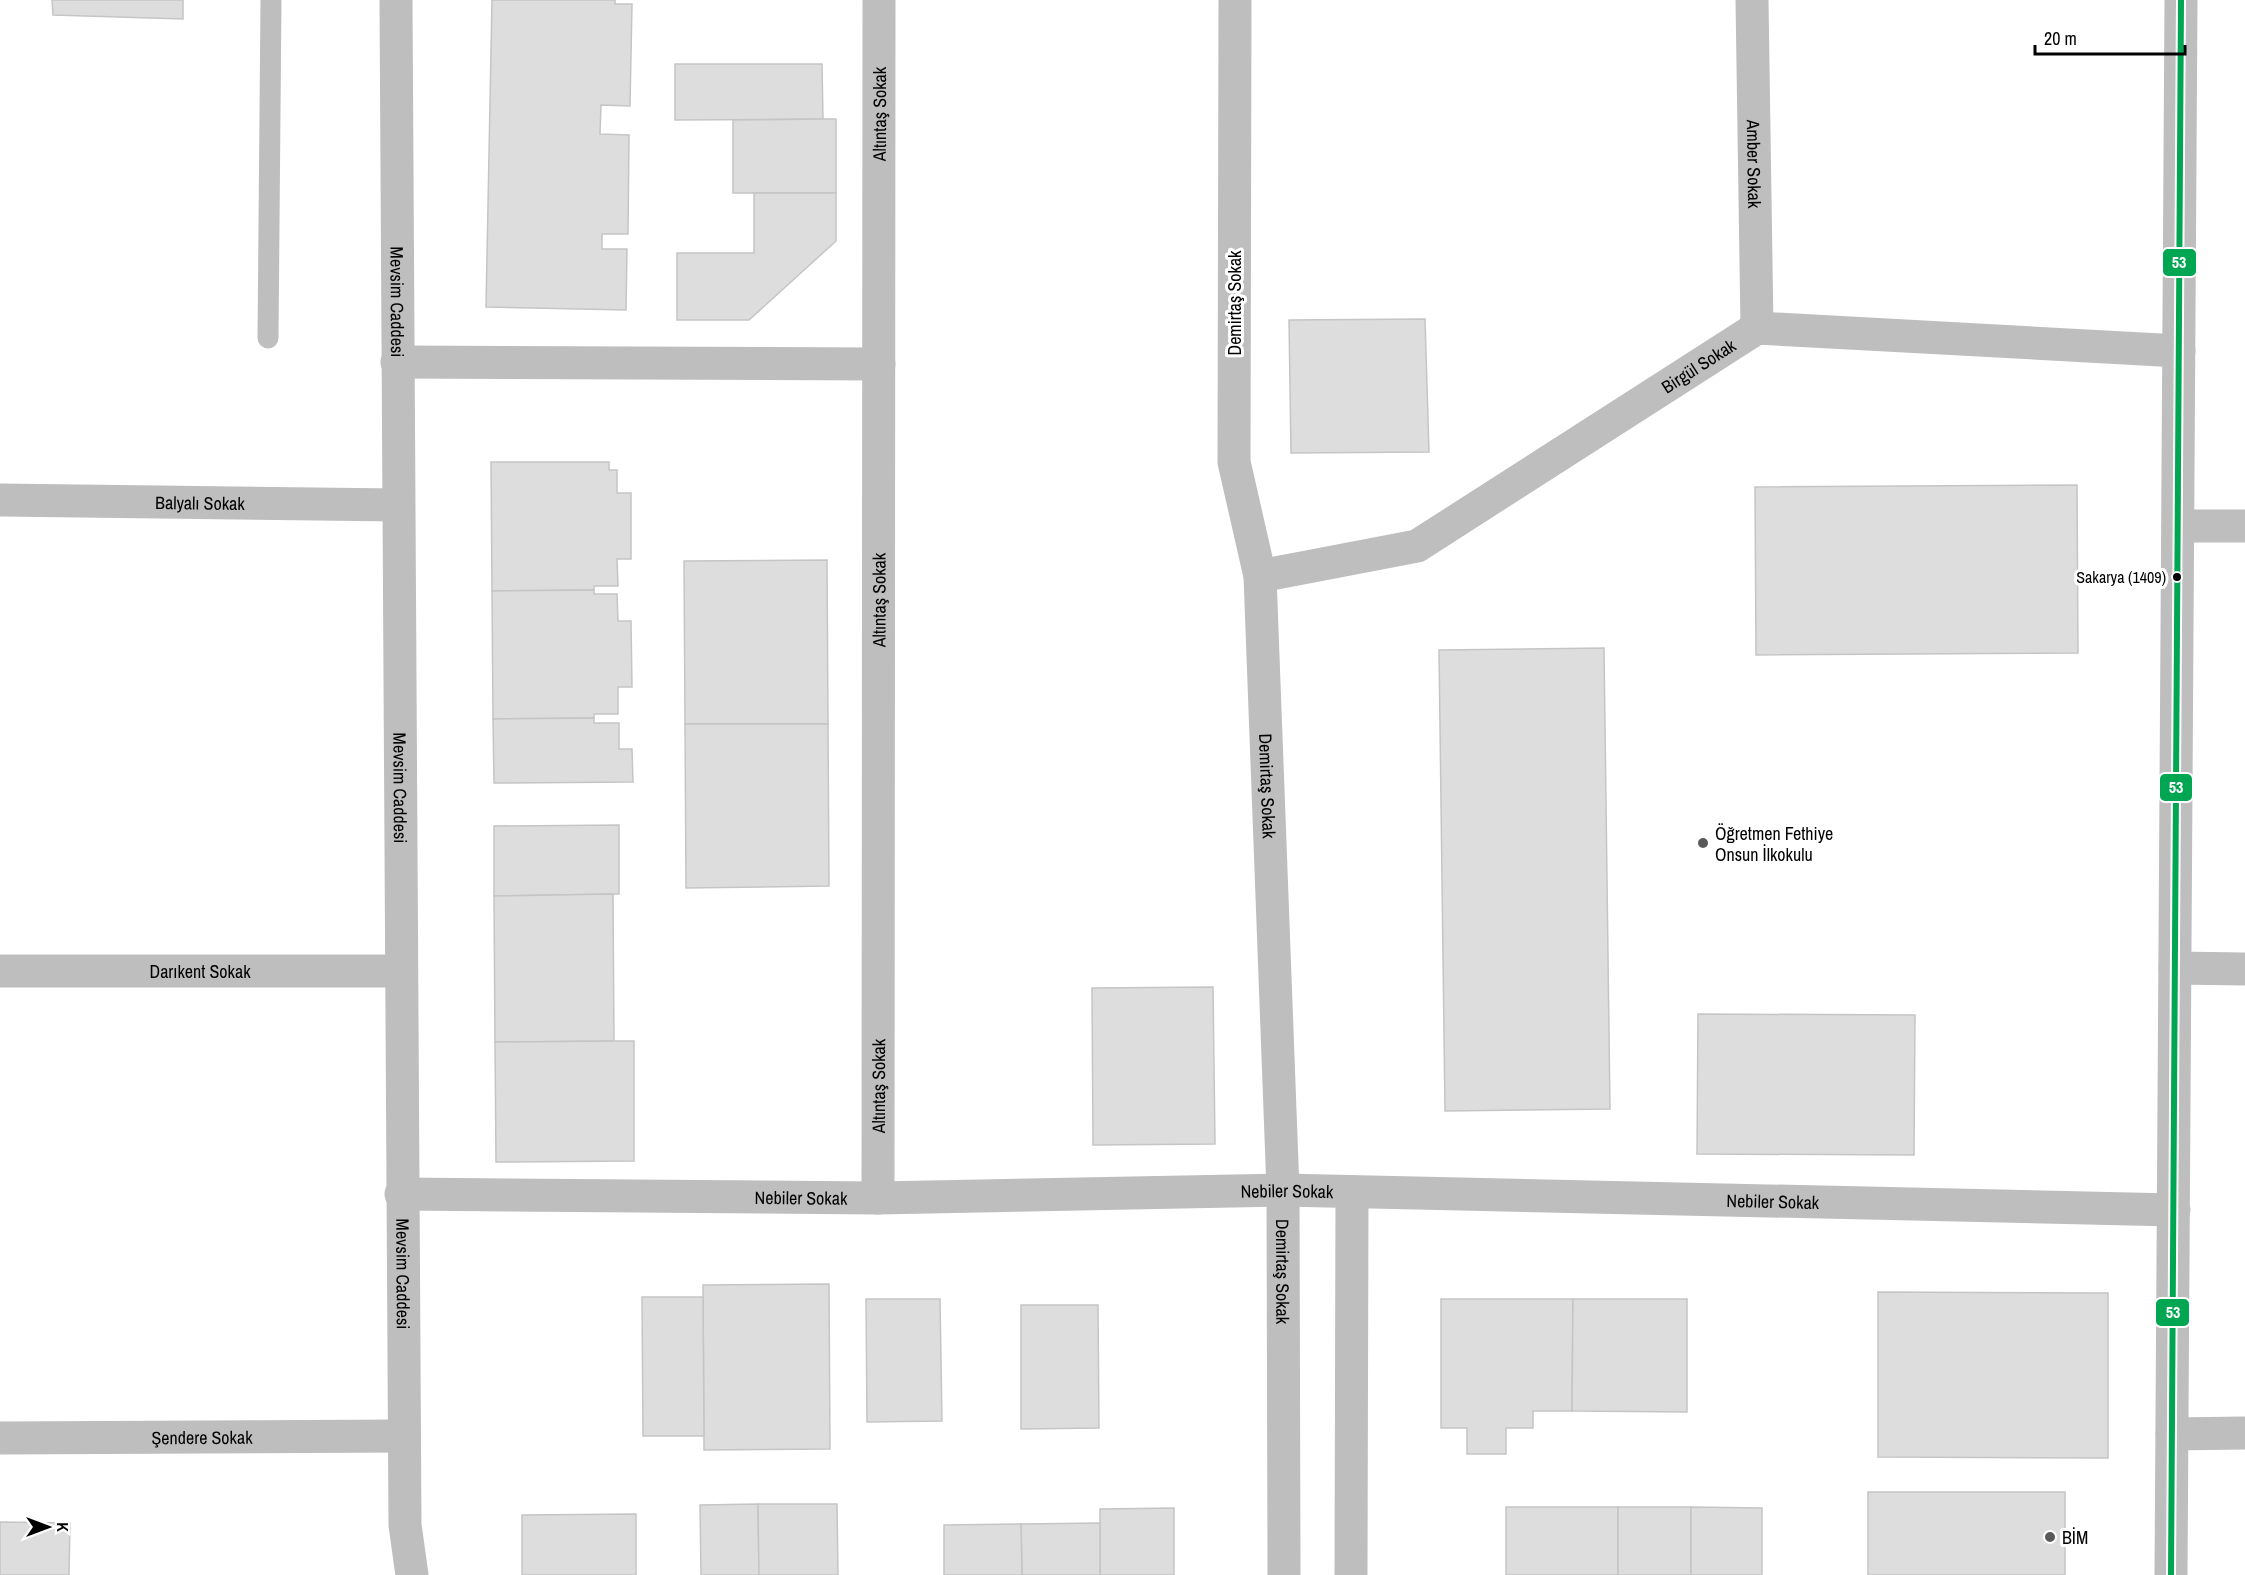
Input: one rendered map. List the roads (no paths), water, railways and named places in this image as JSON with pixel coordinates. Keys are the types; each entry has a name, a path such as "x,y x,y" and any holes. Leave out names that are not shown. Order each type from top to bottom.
{"street":[{"name":"Mevsim Caddesi","path":"396,0 401,1194 405,1525 412,1575"},
{"name":"Altıntaş Sokak","path":"878,1198 879,0"},
{"name":"Demirtaş Sokak","path":"1235,0 1234,462 1260,576 1283,1190 1284,1575"},
{"name":"Amber Sokak","path":"1752,0 1757,328"},
{"path":"2171,1575 2181,0"},
{"path":"1757,328 2179,351"},
{"name":"Birgül Sokak","path":"1260,576 1417,546 1757,328"},
{"path":"397,362 879,364"},
{"name":"Balyalı Sokak","path":"0,500 398,505"},
{"path":"2178,526 2245,526"},
{"path":"2175,968 2245,969"},
{"name":"Darıkent Sokak","path":"0,970 400,972"},
{"name":"Nebiler Sokak","path":"401,1194 878,1198 1283,1190 2174,1210"},
{"path":"1351,1575 1352,1192"},
{"path":"2172,1434 2245,1433"},
{"name":"Şendere Sokak","path":"0,1438 404,1436"}],"lane":[{"path":"268,338 271,0"}],"place":[{"name":"Sakarya (1409)","path":"2177,577"},
{"name":"Öğretmen Fethiye Onsun İlkokulu","path":"1703,843"},
{"name":"BİM","path":"2050,1537"}]}
